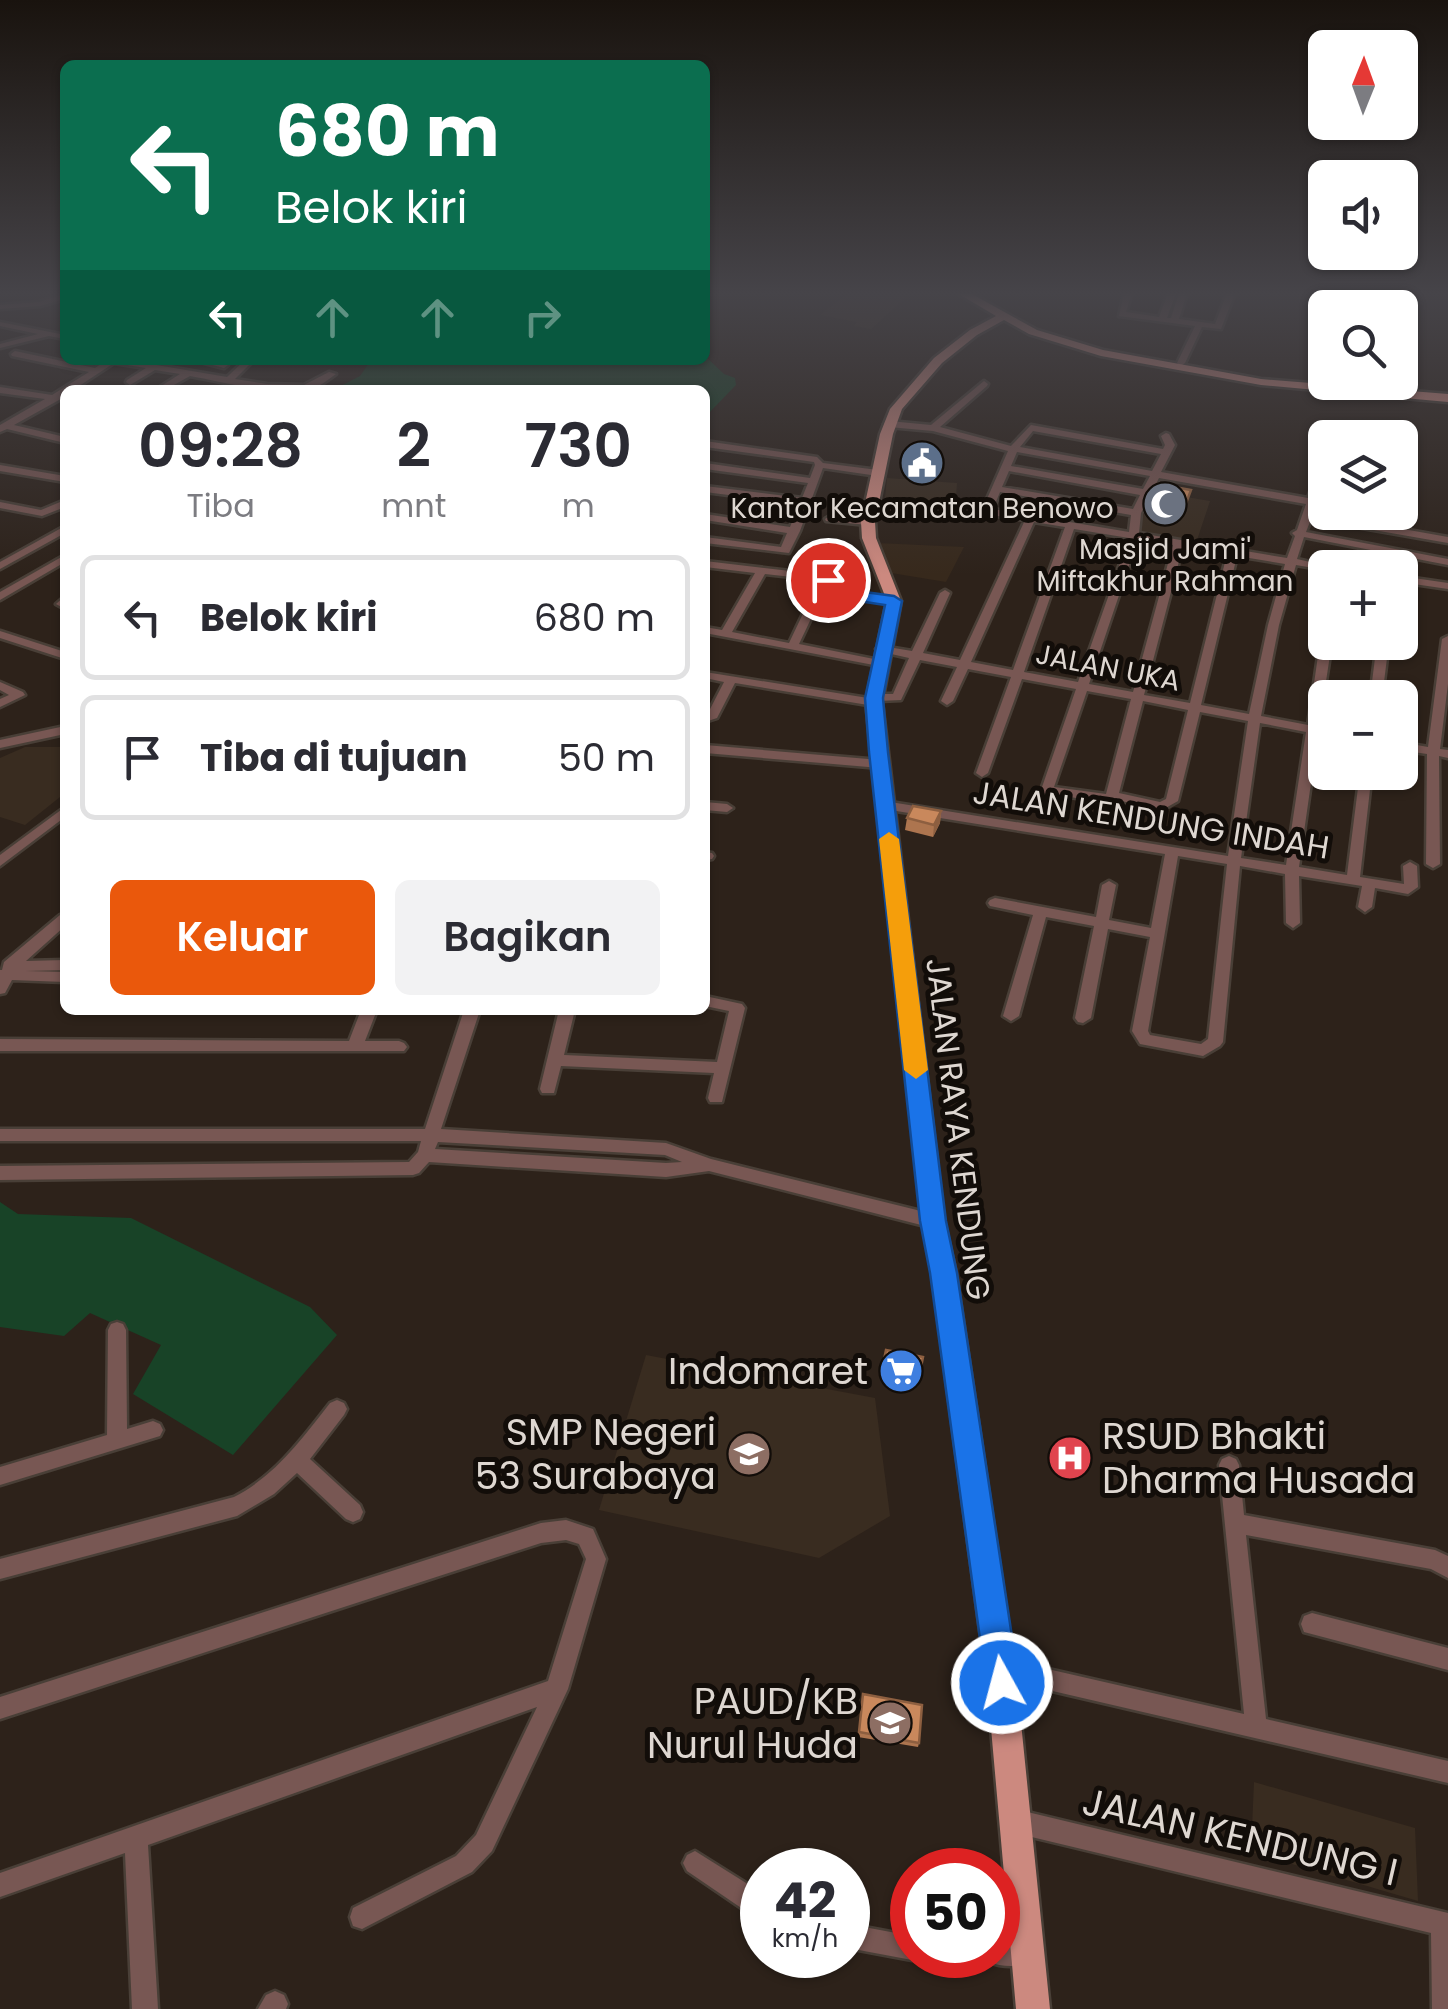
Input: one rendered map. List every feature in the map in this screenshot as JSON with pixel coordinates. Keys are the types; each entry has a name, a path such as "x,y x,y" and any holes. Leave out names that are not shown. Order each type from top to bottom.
{"main road":[{"path":"894,601 869,538 870,516 889,424 914,387"},
{"path":"1358,387 1448,395"},
{"name":"JALAN RAYA KENDUNG","path":"894,601 874,700 884,805 933,1221 944,1273 1000,1669 1033,2009"}],"street":[{"path":"933,428 981,387"},
{"path":"0,390 60,394"},
{"path":"4,428 60,396"},
{"path":"889,424 933,428 1014,448 1308,501"},
{"path":"987,512 1014,448 1034,427 1164,452"},
{"path":"4,428 60,439"},
{"path":"1166,436 1170,444 1136,513 1134,537 1047,790 1169,805 1233,552"},
{"path":"710,445 878,473"},
{"path":"710,541 787,550 820,465"},
{"path":"710,467 814,481"},
{"path":"0,468 60,478"},
{"path":"1006,468 1147,493"},
{"path":"710,489 807,502"},
{"path":"997,489 1136,513"},
{"path":"0,505 42,513 60,505"},
{"path":"830,518 963,514 967,510 1308,563"},
{"path":"1172,853 1142,1036 1159,1044 1204,1050 1215,1042 1251,718 1297,534 1307,515 1448,540"},
{"path":"710,518 796,531"},
{"path":"947,702 1030,518"},
{"path":"982,773 1071,524"},
{"path":"0,566 60,532"},
{"path":"1297,534 1448,562"},
{"path":"50,538 60,541"},
{"path":"1111,798 1178,544"},
{"path":"0,597 60,561"},
{"path":"710,566 825,578 845,594 894,601"},
{"path":"725,634 762,571"},
{"path":"793,646 825,578"},
{"path":"1418,582 1448,586"},
{"path":"710,676 874,700 897,697 945,592"},
{"path":"0,624 60,644"},
{"name":"JALAN UKA","path":"710,631 793,646 881,656 914,655 1308,729"},
{"path":"0,634 60,654"},
{"path":"1433,864 1448,639"},
{"path":"710,714 731,679"},
{"path":"0,686 20,694 0,703"},
{"path":"0,744 60,731"},
{"path":"710,740 750,746 765,754"},
{"path":"710,749 880,764"},
{"path":"1293,923 1292,871 1308,785"},
{"path":"1365,790 1361,881 1365,906"},
{"name":"JALAN KENDUNG INDAH","path":"884,805 1409,889 1410,866"},
{"path":"710,806 727,808"},
{"path":"0,862 60,815"},
{"path":"1083,1018 1109,885"},
{"path":"995,903 1159,934"},
{"path":"1011,1016 1041,912"},
{"path":"3,975 60,923"},
{"path":"3,975 60,966"},
{"path":"3,975 60,977"},
{"path":"710,1005 737,1008 716,1098"},
{"path":"355,1046 366,1015"},
{"path":"0,1173 412,1168 425,1155 470,1015"},
{"path":"548,1089 566,1015"},
{"path":"0,1045 399,1047"},
{"path":"555,1060 723,1068"},
{"path":"0,1135 431,1136 666,1149 709,1165 933,1221"},
{"path":"425,1155 666,1170 709,1165"},
{"path":"117,1330 117,1441"},
{"path":"0,1568 236,1506 261,1495 297,1460 336,1409"},
{"path":"0,1476 153,1430"},
{"path":"297,1460 353,1512"},
{"path":"1229,1465 1256,1726"},
{"path":"1235,1523 1436,1560 1448,1568"},
{"path":"0,1708 541,1533 566,1530 586,1536 596,1559 557,1689 484,1844 464,1864 362,1917"},
{"path":"1312,1624 1448,1659"},
{"path":"1000,1669 1448,1772"},
{"path":"0,1884 557,1689"},
{"name":"JALAN KENDUNG I","path":"1015,1822 1446,1924"},
{"path":"136,1837 145,2009"},
{"path":"695,1863 740,1892"},
{"path":"1445,2009 1446,1924"},
{"path":"1020,1952 1028,1952"}],"shaded area":[{"path":"887,478 957,483 955,513 884,508"},
{"path":"1151,491 1210,501 1196,543 1138,533"},
{"path":"877,543 964,547 946,582 885,572"},
{"path":"25,747 60,747 60,797 25,825 0,817 0,758"},
{"name":"SMP Negeri 53 Surabaya","path":"646,1355 875,1398 890,1516 819,1558 599,1510"},
{"path":"1254,1782 1415,1828 1418,1901 1251,1852"}],"green space":[{"path":"710,387 734,387 710,412"},
{"path":"0,1202 18,1214 131,1218 310,1307 337,1335 233,1455 133,1394 161,1345 90,1313 64,1336 0,1327"}],"building":[{"path":"1157,484 1191,490 1185,506 1149,499"},
{"path":"913,806 941,811 934,825 907,818"},
{"name":"Indomaret","path":"886,1350 923,1357 918,1382 881,1374"},
{"name":"PAUD/KB Nurul Huda","path":"863,1694 922,1705 919,1743 859,1732"}],"slow traffic":[{"path":"889,839 916,1070"}],"place":[{"name":"Kantor Kecamatan Benowo","path":"922,463"},
{"name":"Masjid Jami' Miftakhur Rahman","path":"1165,504"},
{"name":"Indomaret","path":"901,1371"},
{"name":"SMP Negeri 53 Surabaya","path":"749,1454"},
{"name":"RSUD Bhakti Dharma Husada","path":"1070,1458"},
{"name":"PAUD/KB Nurul Huda","path":"890,1723"}],"route":[{"path":"828,580 855,598 894,601 874,698 878,752 933,1221 944,1273 1002,1683"}]}
